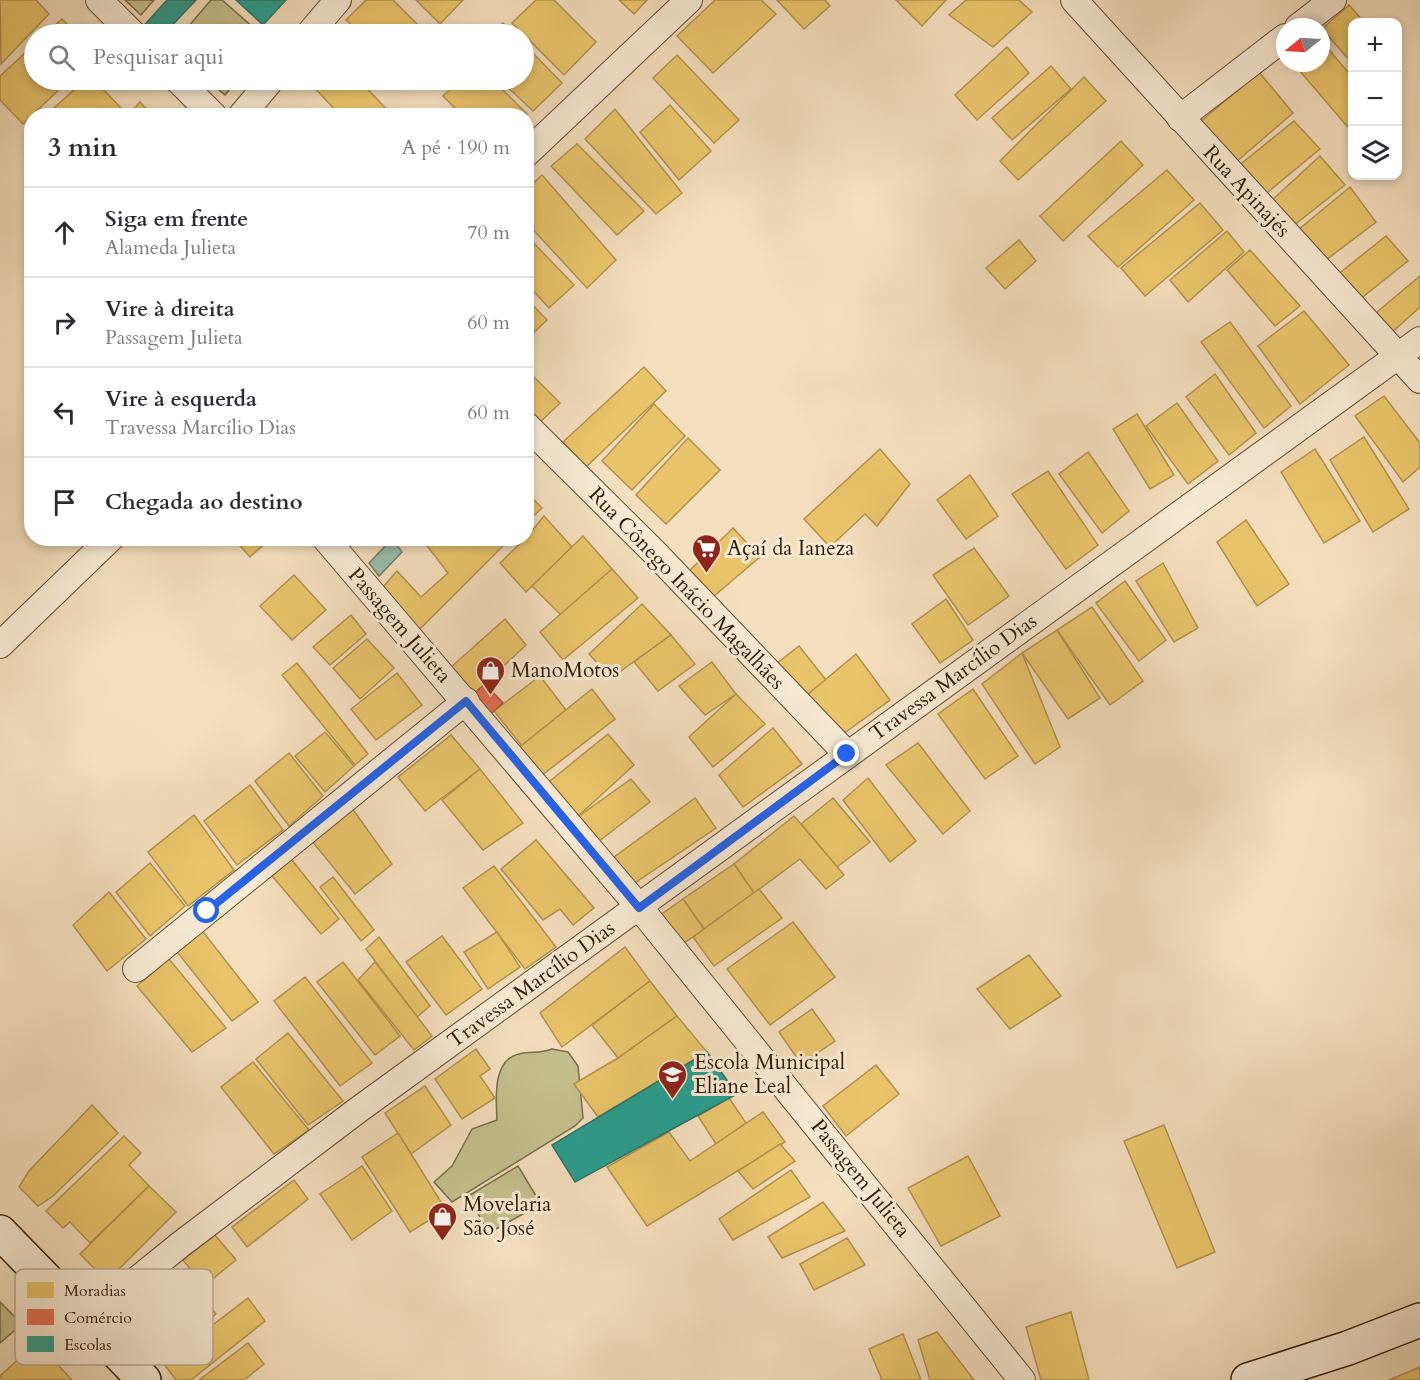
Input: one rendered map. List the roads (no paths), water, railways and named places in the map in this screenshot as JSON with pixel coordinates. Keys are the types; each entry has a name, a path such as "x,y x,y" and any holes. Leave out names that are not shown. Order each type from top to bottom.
{"street":[{"path":"99,0 123,24"},
{"path":"318,24 338,0"},
{"path":"534,146 689,0"},
{"name":"Rua Apinajés","path":"1074,0 1420,380"},
{"path":"1310,18 1333,0"},
{"path":"1180,118 1276,44"},
{"path":"188,90 206,108"},
{"path":"248,108 263,90"},
{"name":"Travessa Marcílio Dias","path":"152,1269 274,1172 1420,340"},
{"name":"Rua Cônego Inácio Magalhães","path":"534,433 654,552 847,754"},
{"path":"0,645 103,546"},
{"name":"Passagem Julieta","path":"332,546 466,701 639,908 1022,1380"},
{"path":"136,969 466,701"},
{"path":"0,1232 36,1269"},
{"path":"1265,1378 1420,1320"},
{"path":"129,1365 144,1380"}],"place":[{"name":"Açaí da Ianeza","path":"706,574"},
{"name":"ManoMotos","path":"490,696"},
{"name":"Escola Municipal Eliane Leal","path":"673,1100"},
{"name":"Movelaria São José","path":"442,1242"}]}
